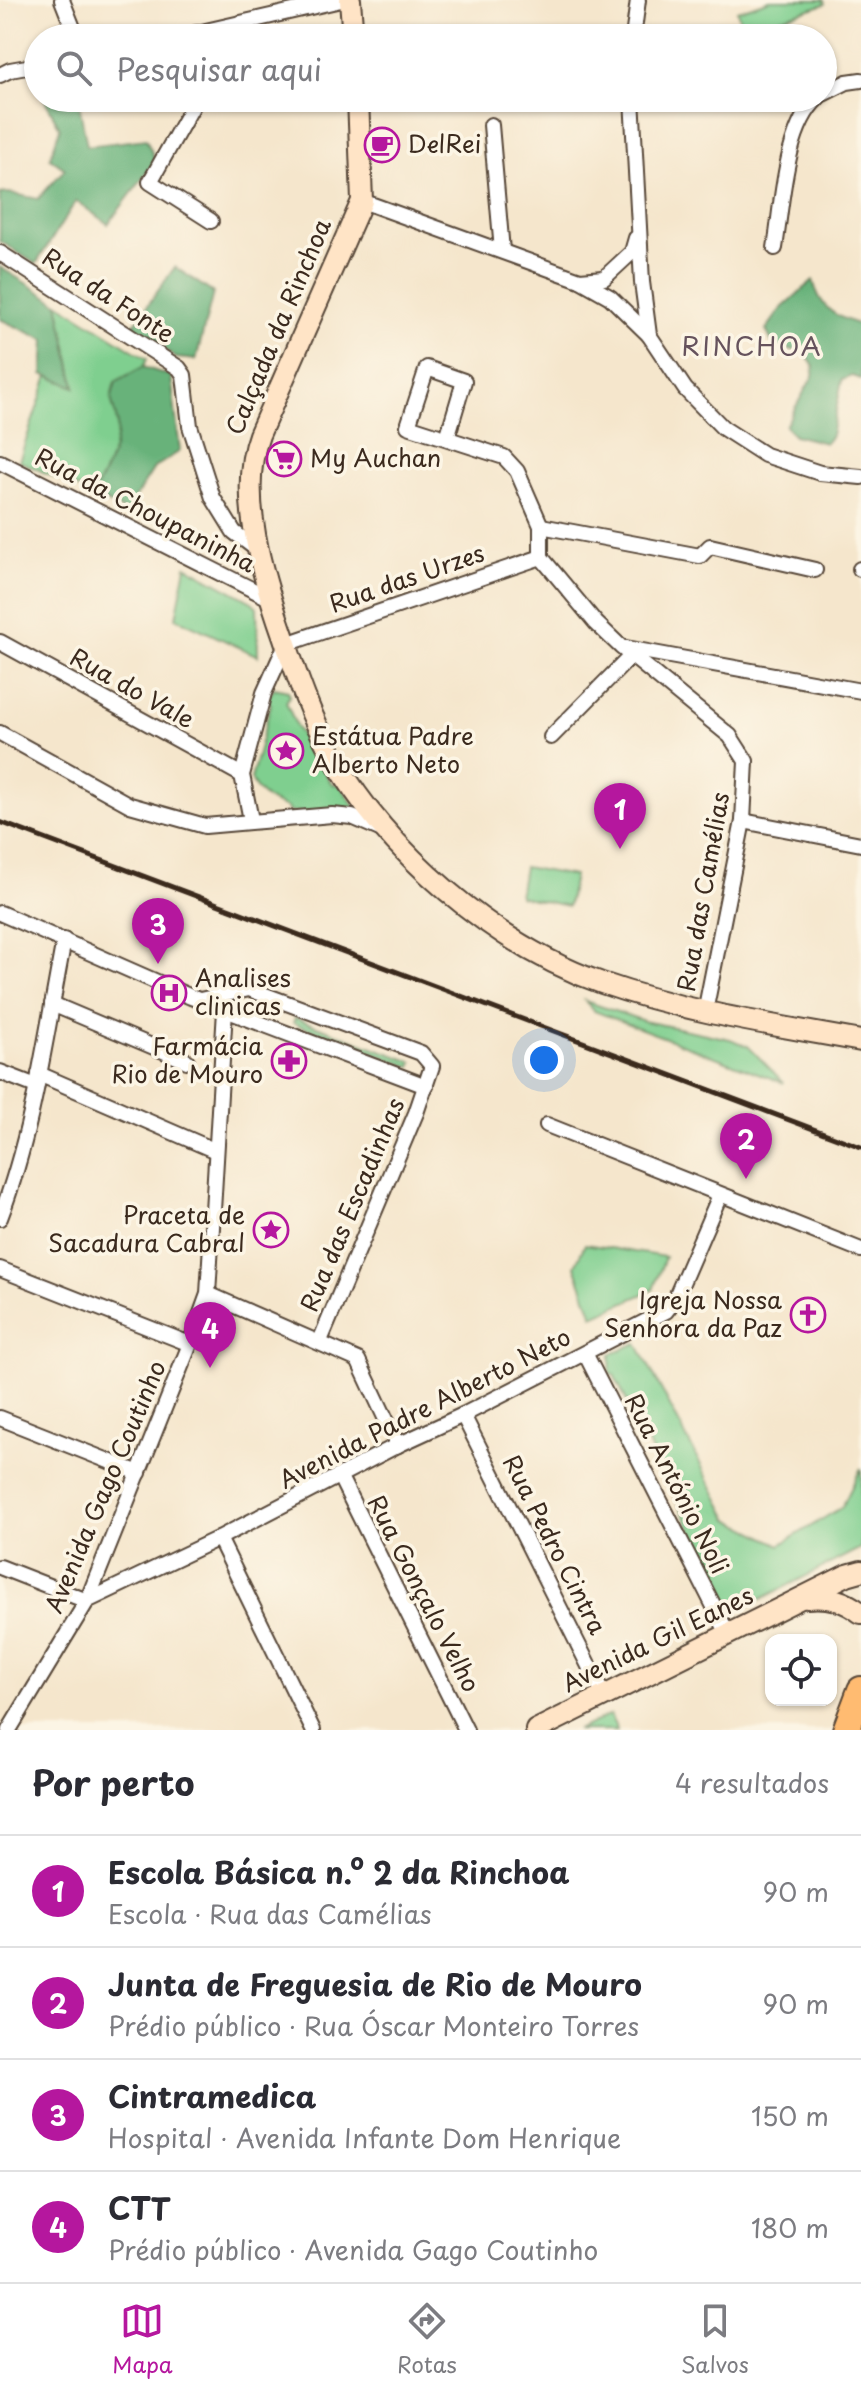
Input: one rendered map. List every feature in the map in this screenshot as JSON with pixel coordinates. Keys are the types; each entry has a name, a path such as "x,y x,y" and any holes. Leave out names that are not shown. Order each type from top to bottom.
{"highway":[{"path":"846,1730 861,1690"}],"street":[{"path":"62,0 71,24"},
{"path":"239,24 341,0"},
{"path":"350,0 352,24"},
{"path":"635,24 638,0"},
{"path":"0,75 24,68"},
{"path":"837,87 861,80"},
{"path":"189,112 150,182 211,221"},
{"name":"Calçada da Rinchoa","path":"359,112 362,201 253,450 250,487 254,527 271,599 303,695 331,753 346,778 390,834 451,894 515,942 570,971 601,983 705,1012 861,1041"},
{"path":"633,112 642,282 649,335"},
{"path":"775,248 793,137 805,112"},
{"path":"491,125 502,251"},
{"path":"362,201 580,280 610,297 649,335 685,389 723,428 765,455 820,473 861,477"},
{"path":"580,280 604,278 632,252 639,218"},
{"name":"Rua da Fonte","path":"0,253 179,368 184,375 190,426 213,498 234,532 260,551"},
{"path":"447,438 464,381 427,368 408,426 504,457 517,471 541,526 541,557"},
{"name":"Rua da Choupaninha","path":"0,462 271,599"},
{"path":"541,526 700,556 710,546 815,570"},
{"name":"Rua das Urzes","path":"286,644 541,557"},
{"name":"Rua das Camélias","path":"541,557 596,623 737,744 743,753 747,770 743,821 705,1012"},
{"name":"Rua do Vale","path":"0,642 242,775"},
{"path":"251,820 242,775 264,693 286,644"},
{"path":"551,737 627,651 861,691"},
{"path":"0,733 130,805 205,826 332,815 352,817 390,834"},
{"path":"743,821 861,844"},
{"path":"0,913 200,1000 426,1086 432,1066 421,1053 287,1002 249,989 200,1000"},
{"path":"0,1218 4,1195 16,1175 38,1080 64,940"},
{"path":"52,1004 187,1061"},
{"name":"Avenida Gago Coutinho","path":"13,1729 87,1601 208,1294 225,1010"},
{"path":"0,1072 38,1080 216,1151"},
{"name":"Rua das Escadinhas","path":"320,1341 426,1086"},
{"path":"547,1125 861,1250"},
{"name":"Avenida Padre Alberto Neto","path":"87,1601 219,1538 666,1311 675,1299 720,1195"},
{"path":"0,1269 190,1344"},
{"path":"208,1294 358,1360 398,1445"},
{"name":"Rua António Noli","path":"585,1353 728,1634"},
{"name":"Rua Pedro Cintra","path":"463,1415 604,1696"},
{"path":"0,1418 139,1473"},
{"name":"Rua Gonçalo Velho","path":"340,1477 466,1730"},
{"path":"219,1538 313,1730"},
{"path":"0,1567 87,1601"},
{"name":"Avenida Gil Eanes","path":"536,1730 847,1575 861,1571"},
{"path":"803,1598 834,1598 861,1613"}],"green space":[{"path":"770,0 824,0 825,4 773,21 774,24 741,24 737,11"},
{"path":"51,112 81,112 87,146 146,139 156,161 108,224 76,201 36,264 0,241 0,194 38,199 65,169 50,158 60,128"},
{"path":"0,267 58,303 75,387 43,374 45,340 0,319"},
{"path":"175,267 213,293 196,360 176,358 133,326"},
{"path":"813,280 820,298 830,310 843,319 861,325 861,379 852,376 842,380 831,436 825,443 794,435 785,426 813,376 814,366 803,351 775,348 766,330 781,309"},
{"path":"58,303 147,359 143,367 115,382 112,401 117,434 110,461 93,495 19,461 48,376 75,386"},
{"path":"143,367 171,376 180,451 154,468 126,512 93,495 110,461 117,434 112,401 116,382"},
{"path":"186,566 257,607 258,656 176,618"},
{"path":"274,688 288,691 290,695 286,702 297,728 332,784 340,785 357,810 353,813 289,812 257,790 251,779 271,704 267,700"},
{"path":"524,867 574,876 568,906 519,896"},
{"path":"585,1001 644,1021 730,1039 748,1046 784,1083 594,1011"},
{"path":"295,1018 413,1062 411,1067 293,1023"},
{"path":"585,1244 665,1257 653,1290 593,1316 575,1266"},
{"path":"637,1343 729,1519 780,1545 842,1507 861,1468 861,1548 744,1608 736,1607 725,1597 614,1375 610,1374 611,1354"},
{"path":"610,1715 617,1730 577,1730"}],"railway":[{"path":"0,822 861,1147"}],"place":[{"name":"DelRei","path":"382,145"},
{"name":"My Auchan","path":"284,459"},
{"name":"Estátua Padre Alberto Neto","path":"286,751"},
{"name":"Escola Básica n.º 2 da Rinchoa","path":"620,849"},
{"name":"Cintramedica","path":"158,964"},
{"name":"Analises clinicas","path":"169,993"},
{"name":"Farmácia Rio de Mouro","path":"289,1061"},
{"name":"Junta de Freguesia de Rio de Mouro","path":"746,1179"},
{"name":"Praceta de Sacadura Cabral","path":"271,1230"},
{"name":"Igreja Nossa Senhora da Paz","path":"808,1315"},
{"name":"CTT","path":"210,1368"}],"district":[{"name":"RINCHOA","path":"752,347"}]}
